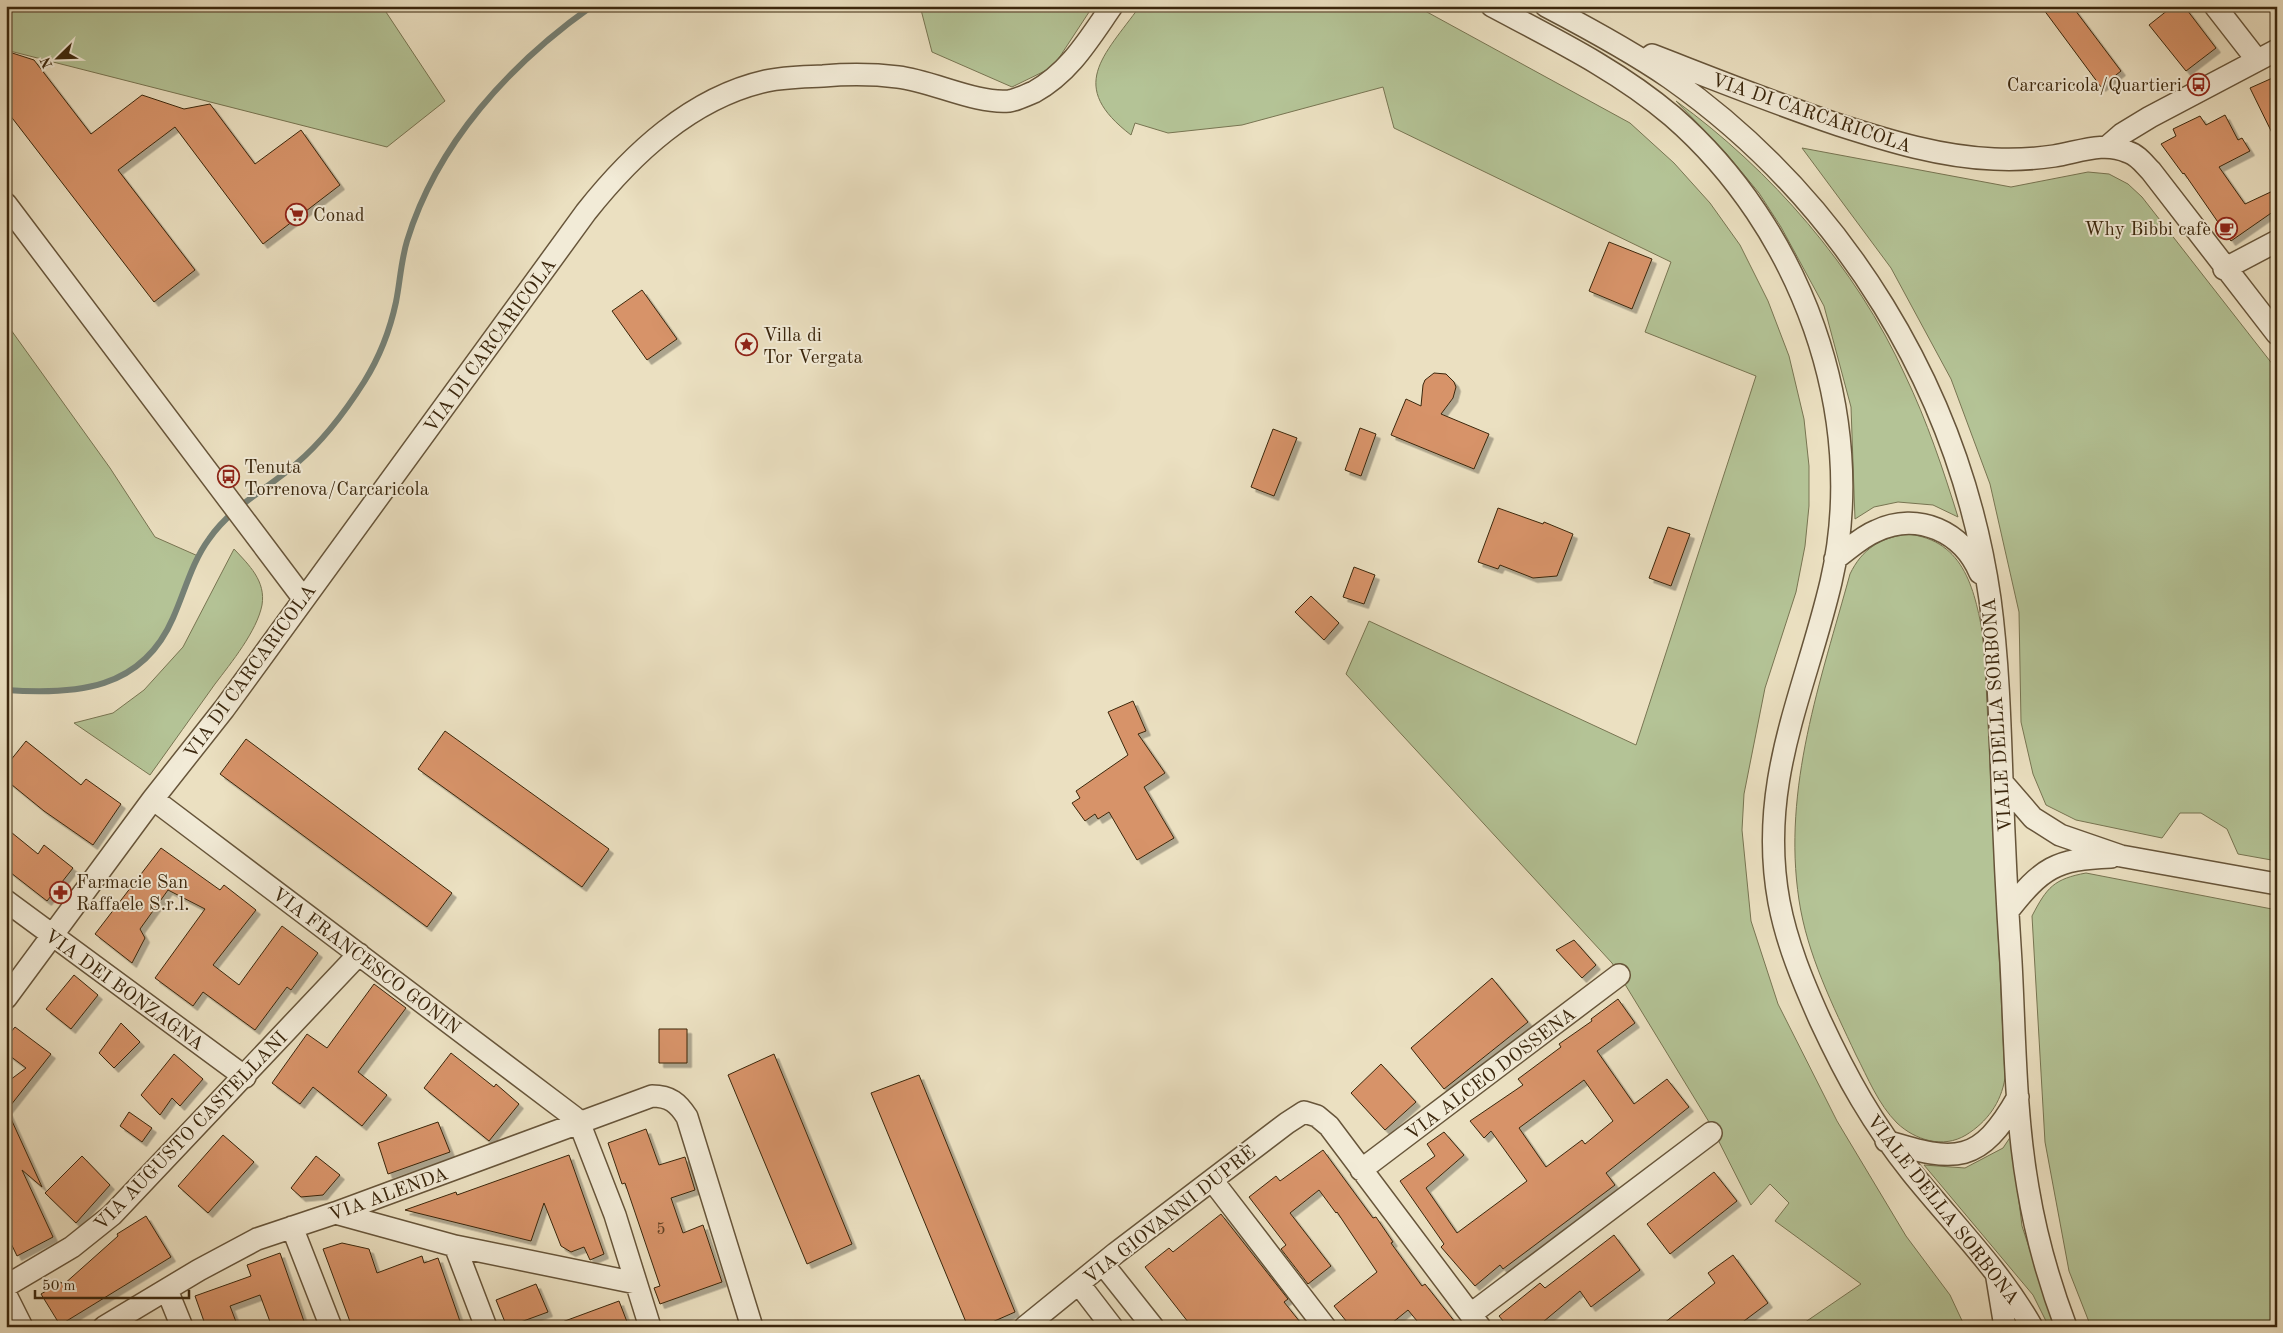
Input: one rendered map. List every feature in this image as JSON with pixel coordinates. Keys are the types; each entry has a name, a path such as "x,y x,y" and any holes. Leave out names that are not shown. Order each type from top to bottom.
{"street":[{"name":"VIA DI CARCARICOLA","path":"6,998 153,799 224,709 303,598 591,206 630,161 673,124 704,106 734,91 764,82 795,77 859,74 899,77 986,99 1009,101 1040,88 1064,71 1086,44 1112,6"},
{"name":"VIALE DELLA SORBONA","path":"1492,6 1614,74 1670,115 1723,167 1772,236 1806,306 1816,333 1831,391 1837,434 1841,490 1835,559 1819,629 1790,721 1780,761 1774,820 1775,862 1780,906 1798,970 1856,1094 1886,1141 1994,1268 2032,1327"},
{"name":"VIALE DELLA SORBONA","path":"1546,6 1598,33 1668,77 1739,132 1807,200 1862,272 1898,328 1933,397 1956,454 1970,503 1989,596 1994,635 2018,1097 2024,1163 2044,1260 2066,1327"},
{"path":"2215,6 2257,60"},
{"name":"VIA DI CARCARICOLA","path":"1598,33 1798,111 1870,135 1934,151 1971,157 2013,160 2107,147"},
{"path":"2107,147 2139,123 2277,50"},
{"path":"2107,147 2128,152 2143,162 2224,269 2277,334"},
{"path":"6,204 303,598"},
{"path":"2224,269 2277,241"},
{"path":"1835,559 1864,537 1886,526 1902,524 1923,525 1941,531 1962,543 1976,564 1989,596"},
{"path":"2002,782 2025,810 2042,825 2060,835 2121,856 2277,884"},
{"name":"VIA FRANCESCO GONIN","path":"153,799 566,1109 579,1122"},
{"path":"2008,911 2041,874 2059,864 2075,859 2121,856"},
{"name":"VIA DEI BONZAGNA","path":"6,900 244,1076"},
{"name":"VIA AUGUSTO CASTELLANI","path":"6,1286 56,1257 104,1221 359,954"},
{"name":"VIA ALCEO DOSSENA","path":"1361,1170 1618,975"},
{"name":"VIA ALENDA","path":"104,1327 244,1245 335,1213 646,1096 667,1097 681,1108 691,1125 752,1327"},
{"path":"1886,1141 1931,1154 1949,1155 1968,1151 1994,1135 2004,1122 2018,1097"},
{"name":"VIA GIOVANNI DUPRÈ","path":"1025,1327 1212,1180 1296,1116 1304,1112 1317,1116 1329,1126 1361,1170"},
{"path":"579,1122 615,1215 650,1327"},
{"path":"1361,1170 1475,1321 1711,1133"},
{"path":"1212,1180 1325,1327"},
{"path":"335,1213 455,1246 636,1283"},
{"path":"292,1227 331,1327"},
{"path":"455,1246 486,1327"},
{"path":"1103,1264 1152,1327"},
{"path":"1994,1268 2005,1327"},
{"path":"1079,1284 1112,1327"},
{"path":"166,1290 182,1327"},
{"path":"6,1295 22,1327"}],"green space":[{"path":"6,6 382,6 445,101 387,147 6,50"},
{"path":"920,6 1093,6 1053,67 1012,87 932,52"},
{"path":"1140,6 1416,6 1630,123 1674,163 1710,203 1740,245 1768,301 1789,356 1804,419 1809,466 1809,506 1805,546 1796,592 1765,688 1744,794 1742,830 1751,921 1778,1004 1837,1121 1906,1236 1950,1295 1965,1327 1886,1327 1885,1323 1880,1321 1863,1327 1798,1327 1861,1284 1775,1221 1789,1203 1770,1184 1751,1205 1709,1122 1612,963 1346,674 1369,621 1636,745 1756,376 1645,332 1671,262 1394,128 1383,87 1242,125 1168,133 1135,123 1131,135 1111,117 1100,101 1096,86 1098,71 1104,56"},
{"path":"1676,101 1711,128 1777,190 1808,223 1862,296 1885,335 1913,392 1934,445 1958,517 1933,505 1898,502 1874,507 1855,519 1851,407 1824,306 1781,227 1759,193 1726,153"},
{"path":"1802,148 2011,187 2088,172 2109,174 2128,184 2142,197 2277,370 2277,861 2238,854 2227,829 2201,813 2180,813 2162,838 2076,820 2046,805 2033,774 2021,722 2019,612 1990,484 1951,379 1891,268"},
{"path":"6,323 110,468 155,537 198,556 170,624 152,653 136,668 117,678 96,685 51,691 6,690"},
{"path":"1907,534 1927,538 1943,546 1955,558 1964,571 1971,587 1984,641 2005,1078 2000,1096 1987,1118 1966,1135 1957,1139 1939,1142 1930,1141 1912,1134 1890,1116 1856,1055 1814,960 1799,900 1795,858 1800,776 1807,735 1827,654 1850,574 1860,558 1873,546 1888,538"},
{"path":"234,549 251,567 259,581 263,596 259,615 243,646 150,775 74,723 113,713 144,690 183,647"},
{"path":"2086,873 2277,910 2277,1327 2091,1327 2069,1271 2045,1142 2032,916 2042,898 2053,886 2066,878"},
{"path":"2011,1136 2022,1226 2055,1327 2049,1327 2033,1295 1924,1165 1965,1168 2003,1148"}],"building":[{"path":"2041,6 2072,6 2121,71 2101,87"},
{"path":"2173,6 2184,6 2216,48 2186,71 2149,25"},
{"path":"6,51 34,60 91,134 142,95 184,109 210,104 255,164 301,130 340,185 263,244 175,127 118,170 195,270 154,302 6,110"},
{"path":"2277,76 2277,143 2250,88"},
{"path":"2225,115 2238,140 2242,138 2250,151 2219,167 2245,204 2277,189 2277,209 2231,241 2184,173 2161,144 2176,136 2173,129 2200,116 2206,125"},
{"path":"1609,242 1652,259 1632,309 1589,291"},
{"path":"642,290 677,339 647,360 612,311"},
{"path":"1434,373 1446,374 1456,387 1453,398 1441,414 1489,434 1474,469 1391,435 1406,399 1421,406 1423,385 1425,380"},
{"path":"1360,428 1376,434 1361,476 1345,470"},
{"path":"1273,429 1297,438 1274,496 1251,487"},
{"path":"1498,508 1543,524 1544,522 1573,534 1557,576 1533,578 1500,565 1498,569 1478,562"},
{"path":"1668,527 1690,534 1671,586 1649,578"},
{"path":"1354,567 1375,575 1364,604 1343,597"},
{"path":"1311,596 1339,623 1324,640 1295,612"},
{"path":"1133,701 1146,731 1138,734 1165,773 1144,787 1174,838 1137,860 1109,812 1098,819 1095,814 1085,821 1072,803 1080,798 1076,791 1128,755 1108,712"},
{"path":"445,731 609,849 582,887 418,769"},
{"path":"246,739 452,893 427,927 220,774"},
{"path":"26,741 81,785 86,779 121,804 93,845 44,811 6,780 6,766"},
{"path":"6,828 38,854 44,845 73,868 47,901 6,869"},
{"path":"161,848 220,890 224,885 256,910 213,965 239,985 282,926 318,953 291,990 287,987 255,1030 203,992 193,1006 155,978 205,909 168,890 140,929 145,938 132,963 95,934"},
{"path":"1574,940 1596,965 1582,978 1556,950"},
{"path":"74,975 98,995 71,1029 46,1009"},
{"path":"1492,978 1528,1022 1444,1089 1411,1048"},
{"path":"374,984 406,1008 358,1072 387,1095 362,1126 313,1087 300,1104 272,1083 307,1034 327,1048"},
{"path":"1618,999 1635,1023 1597,1051 1634,1104 1667,1079 1689,1107 1606,1173 1615,1185 1503,1269 1500,1265 1475,1286 1441,1247 1444,1244 1400,1181 1435,1156 1427,1144 1444,1132 1464,1155 1426,1188 1457,1233 1527,1181 1491,1131 1484,1138 1470,1121 1523,1085 1518,1079 1561,1047 1559,1044 1592,1021 1591,1019","holes":["1584,1080 1613,1121 1585,1144 1582,1140 1546,1167 1519,1128"]},
{"path":"121,1023 140,1042 114,1068 99,1053"},
{"path":"15,1027 51,1054 7,1110 42,1187 22,1170 53,1237 17,1256 6,1233 6,1083 26,1068 6,1053 6,1038"},
{"path":"659,1029 687,1029 687,1063 659,1063"},
{"path":"451,1053 494,1087 496,1084 519,1104 489,1141 424,1088"},
{"path":"174,1054 203,1079 180,1106 172,1098 160,1115 141,1095"},
{"path":"774,1054 852,1244 807,1264 728,1075"},
{"path":"1381,1064 1416,1102 1385,1130 1351,1093"},
{"path":"919,1075 1015,1312 981,1327 968,1327 871,1093"},
{"path":"129,1112 152,1128 142,1142 120,1126"},
{"path":"438,1122 450,1152 388,1174 378,1143"},
{"path":"646,1129 659,1165 685,1157 695,1190 671,1198 683,1233 703,1225 722,1282 660,1304 654,1288 660,1286 625,1183 622,1184 608,1143"},
{"path":"223,1135 254,1162 208,1213 178,1186"},
{"path":"1323,1150 1373,1218 1376,1217 1393,1242 1391,1243 1422,1286 1425,1284 1459,1327 1422,1327 1408,1310 1387,1327 1351,1327 1334,1306 1377,1272 1337,1212 1319,1190 1290,1213 1331,1266 1308,1284 1281,1249 1286,1245 1249,1197 1276,1176 1280,1181"},
{"path":"569,1155 604,1254 590,1260 584,1247 571,1252 561,1246 544,1203 531,1241 405,1210 456,1192 457,1195"},
{"path":"82,1156 110,1185 76,1223 45,1193"},
{"path":"316,1156 340,1175 323,1195 301,1197 291,1188"},
{"path":"1714,1172 1737,1201 1670,1254 1647,1224"},
{"path":"1221,1214 1288,1299 1284,1302 1304,1327 1192,1327 1145,1267 1169,1248 1173,1252"},
{"path":"146,1216 171,1257 60,1325 41,1294 61,1282 63,1285 118,1236 117,1234"},
{"path":"1614,1235 1640,1270 1591,1307 1580,1291 1537,1327 1508,1327 1499,1316 1540,1283 1545,1288"},
{"path":"342,1243 369,1249 377,1273 422,1256 424,1263 438,1258 462,1327 352,1327 323,1249"},
{"path":"280,1253 306,1327 272,1327 260,1295 230,1306 238,1327 206,1327 195,1296 251,1276 247,1265"},
{"path":"1733,1255 1768,1303 1736,1327 1659,1327 1715,1283 1708,1273"},
{"path":"536,1284 548,1312 507,1327 496,1300"},
{"path":"619,1301 629,1327 555,1327 554,1325"}],"waterway":[{"path":"6,690 57,691 104,683 125,674 144,660 160,642 173,618 198,557 209,539 228,517 285,473 315,446 341,415 369,373 379,354 391,323 405,249 420,205 437,171 457,139 480,108 505,80 533,53 592,6"}],"place":[{"name":"Carcaricola/Quartieri","path":"2198,84"},
{"name":"Conad","path":"297,214"},
{"name":"Why Bibbi cafè","path":"2227,228"},
{"name":"Villa di Tor Vergata","path":"747,345"},
{"name":"Tenuta Torrenova/Carcaricola","path":"228,477"},
{"name":"Farmacie San Raffaele S.r.l.","path":"60,892"}]}
